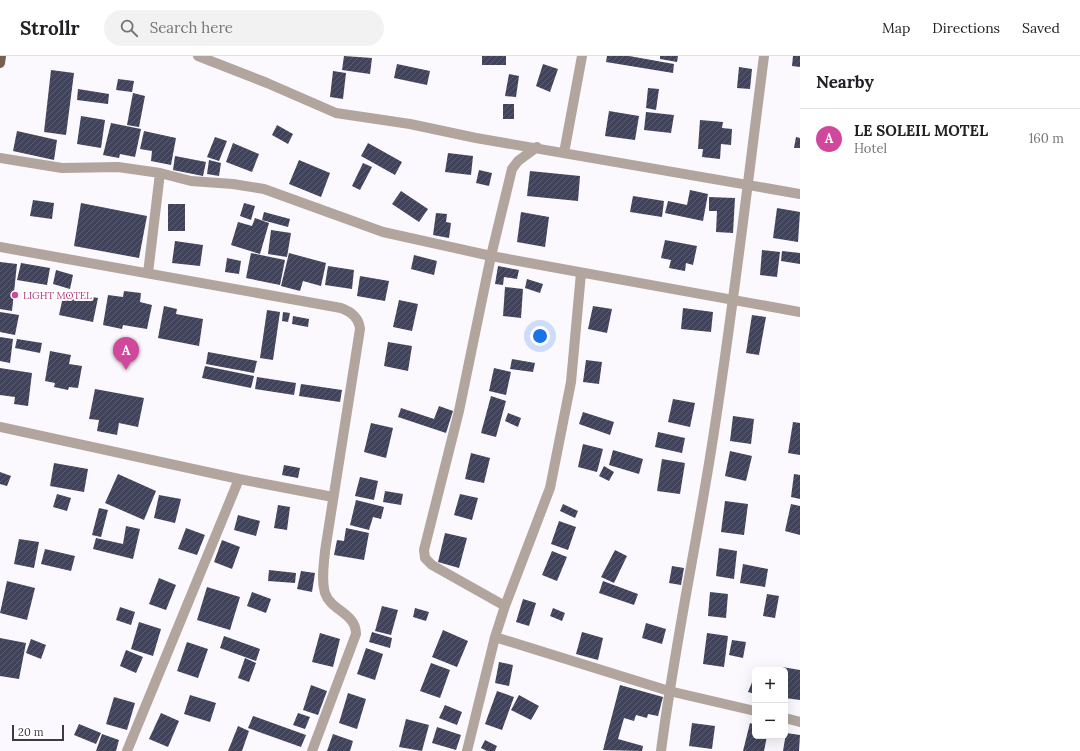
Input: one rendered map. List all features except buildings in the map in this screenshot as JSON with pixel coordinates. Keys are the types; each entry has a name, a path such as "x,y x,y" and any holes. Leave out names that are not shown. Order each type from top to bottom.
{"main road":[{"path":"0,63 1,56"}],"street":[{"path":"198,56 336,113 800,194"},
{"path":"564,153 582,56"},
{"path":"662,751 669,691 711,451 734,300 764,56"},
{"path":"505,606 432,565 425,558 424,550 459,411 491,256 512,169 518,161 537,147"},
{"path":"0,158 62,168 118,167 160,173 191,181 234,184 264,189 383,232 491,256 800,312"},
{"path":"148,273 160,173"},
{"path":"0,247 341,308 350,311 359,322 360,329 325,551 324,587 329,600 351,618 356,626 356,634 312,751"},
{"path":"466,751 495,637 505,606 550,488 571,382 581,273"},
{"path":"0,427 239,479 333,497"},
{"path":"127,751 239,479"},
{"path":"495,637 669,691 752,710"},
{"path":"788,719 800,722"}],"place":[{"name":"LIGHT MOTEL","path":"15,295"},
{"name":"LE SOLEIL MOTEL","path":"126,370"}]}
